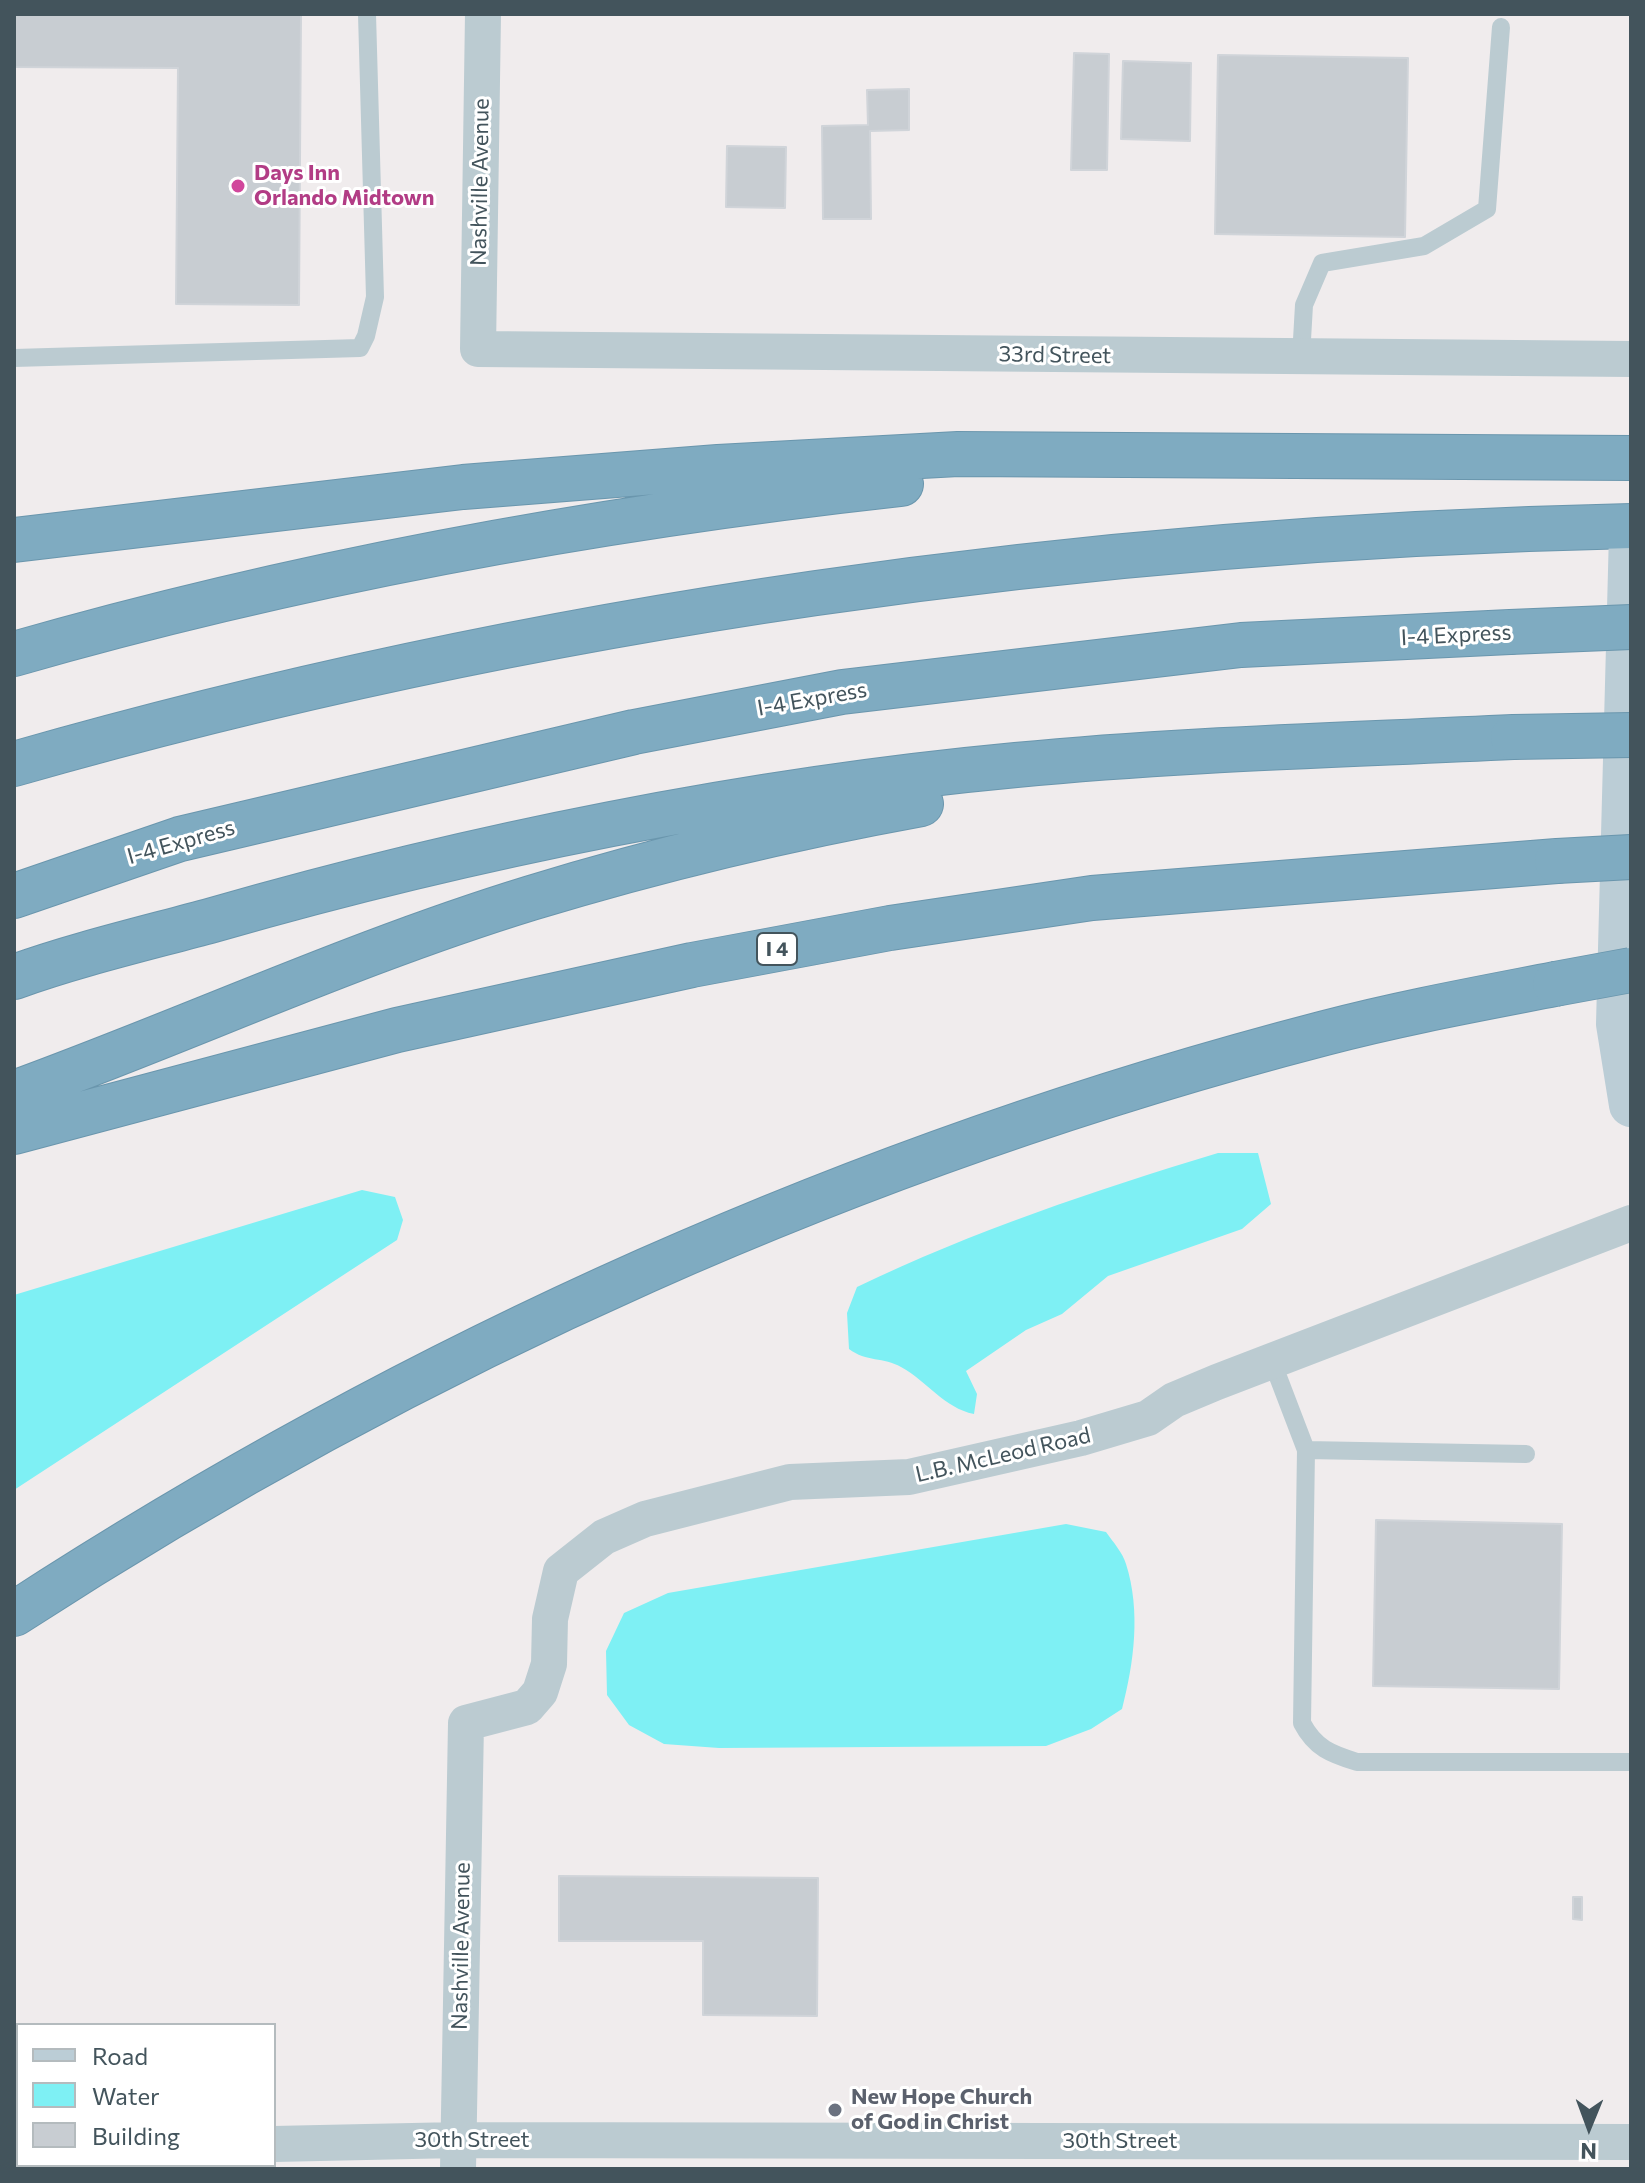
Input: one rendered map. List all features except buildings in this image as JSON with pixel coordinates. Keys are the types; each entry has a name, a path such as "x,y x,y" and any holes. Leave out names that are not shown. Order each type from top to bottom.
{"highway":[{"path":"14,654 307,580 582,528 868,488 1226,453"},
{"path":"14,540 463,487 718,467 958,454 1226,453 1631,458"},
{"path":"14,764 168,722 424,662 733,606 1153,554 1310,540 1631,526"},
{"name":"I-4 Express","path":"14,896 180,839 634,732 842,692 1241,645 1631,627"},
{"path":"14,977 308,892 631,822 838,787 1013,765 1159,753 1513,737 1631,735"},
{"path":"14,1093 377,953 530,898 718,847 841,819 1023,786 1164,764 1310,747"},
{"path":"14,874 180,839"},
{"name":"I 4","path":"14,1132 397,1030 692,965 890,928 1092,898 1631,857"},
{"path":"14,1614 122,1545 370,1403 573,1302 784,1212 952,1147 1190,1070 1330,1032 1631,970"}],"street":[{"name":"Nashville Avenue","path":"478,349 483,14"},
{"name":"33rd Street","path":"478,349 1631,359"},
{"path":"1631,533 1618,1024 1631,1105"},
{"name":"L.B. McLeod Road","path":"466,1723 527,1707 540,1692 549,1664 550,1619 561,1571 618,1531 645,1519 790,1482 909,1477 1081,1438 1148,1418 1174,1400 1631,1223"},
{"name":"Nashville Avenue","path":"458,2154 466,1723"},
{"name":"30th Street","path":"276,2144 458,2154 1631,2142"}],"lane":[{"path":"14,358 360,348 375,297 367,14"},
{"path":"1301,357 1304,305 1322,263 1424,246 1487,209 1501,27"},
{"path":"1272,1361 1306,1450 1302,1723 1310,1739 1328,1753 1357,1762 1631,1762"},
{"path":"1306,1450 1526,1454"}],"water":[{"path":"1218,1153 1258,1153 1271,1204 1242,1229 1108,1276 1062,1314 1026,1330 966,1371 977,1394 974,1414 954,1406 901,1367 849,1349 847,1313 857,1287 1035,1213"},
{"path":"362,1190 395,1197 403,1220 397,1240 14,1490 14,1295"},
{"path":"1066,1524 1106,1532 1123,1556 1131,1582 1134,1637 1122,1709 1091,1729 1046,1746 719,1748 664,1744 629,1725 607,1695 606,1651 624,1613 668,1593"}],"place":[{"name":"Days Inn Orlando Midtown","path":"238,186"},
{"name":"New Hope Church of God in Christ","path":"835,2110"}]}
